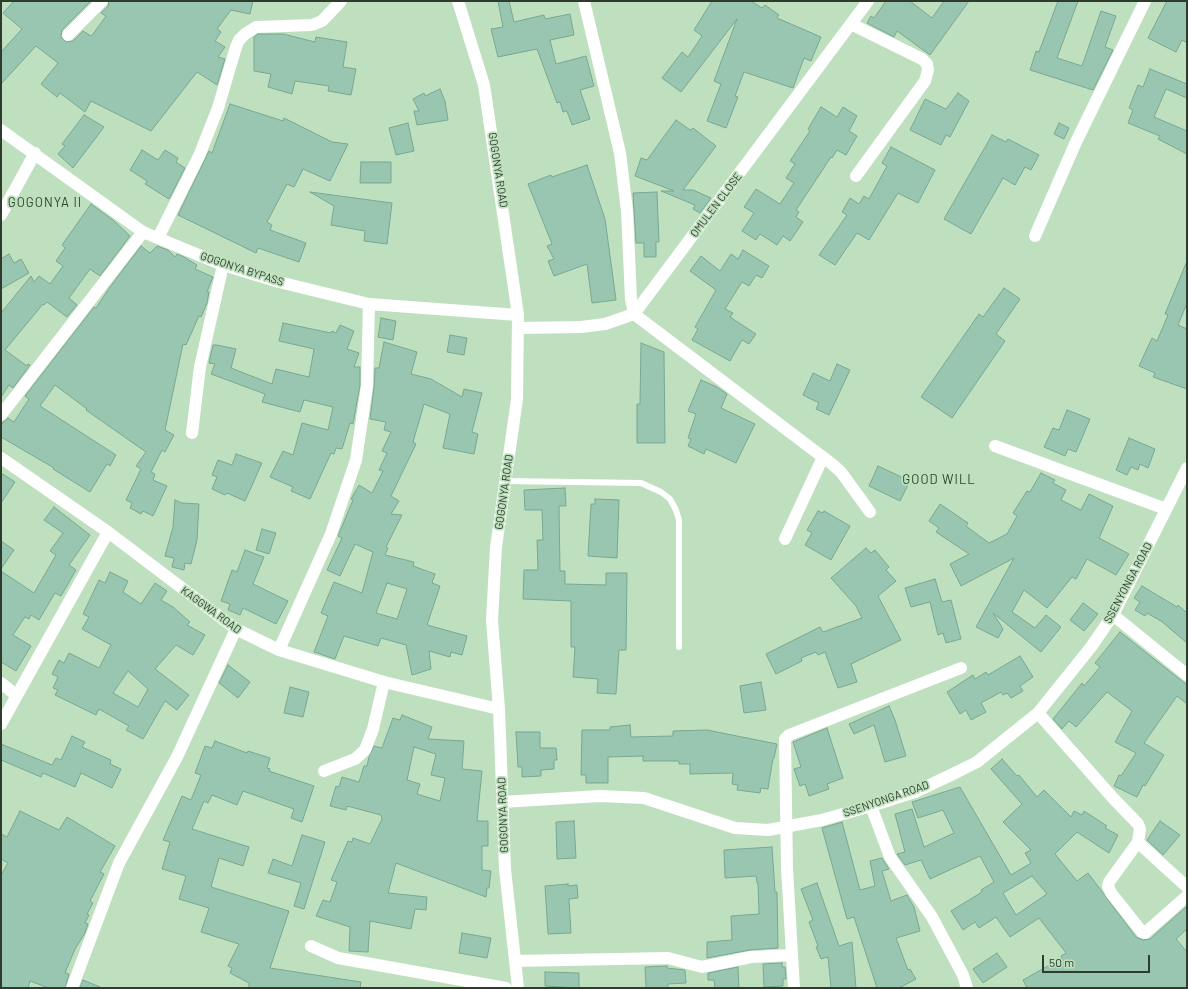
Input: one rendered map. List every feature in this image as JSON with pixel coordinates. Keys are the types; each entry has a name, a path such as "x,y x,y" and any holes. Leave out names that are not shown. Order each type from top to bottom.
{"street":[{"path":"68,35 102,1"},
{"path":"158,238 199,156 218,108 239,40 250,30 256,27 312,24 322,21 341,1"},
{"name":"GOGONYA ROAD","path":"458,1 484,85 518,315 517,399 496,547 492,620 499,709 505,869 518,988"},
{"path":"584,1 620,153 627,211 631,300 634,314 667,341 744,396 841,472 870,512"},
{"name":"OMULEN CLOSE","path":"634,314 868,1"},
{"path":"1035,236 1076,142 1145,1"},
{"path":"851,24 922,59 927,64 928,70 925,81 856,176"},
{"name":"GOGONYA BYPASS","path":"1,130 143,232 222,264 279,282 369,304 518,315"},
{"path":"1,215 34,153"},
{"path":"1,415 143,232"},
{"path":"192,433 200,367 222,264"},
{"path":"279,650 331,534 356,460 367,386 369,304"},
{"path":"518,328 581,327 605,324 634,314"},
{"path":"995,446 1166,509"},
{"path":"785,540 823,457"},
{"name":"KAGGWA ROAD","path":"1,458 108,532 236,629 279,650 384,682 499,709"},
{"name":"SSENYONGA ROAD","path":"502,802 600,796 644,798 735,828 751,830 786,828 871,806 915,792 977,762 1038,713 1091,647 1113,615 1187,468"},
{"path":"1180,483 1187,494"},
{"path":"1,724 108,532"},
{"path":"1113,615 1187,675"},
{"path":"72,988 119,863 177,757 236,629"},
{"path":"794,988 786,828 785,739 789,735 962,668"},
{"path":"324,771 355,759 365,750 373,729 384,682"},
{"path":"1,683 16,695"},
{"path":"1038,713 1112,797 1138,824 1140,829 1138,842 1109,882 1108,886 1111,893 1142,932 1145,933 1187,896"},
{"path":"871,806 890,858 932,917 963,975 967,988"},
{"path":"1138,842 1187,887"},
{"path":"311,946 338,958 500,987"},
{"path":"515,961 668,958 702,967 751,957 792,955"}],"lane":[{"path":"506,481 641,483 649,485 670,499 679,520 679,647"}],"building":[{"path":"14,1 91,1 62,30 61,37 66,42 73,41 83,31 91,36 106,16 101,13 108,6 109,1 253,1 250,14 231,10 217,29 221,32 215,41 225,47 218,57 225,59 217,85 197,72 151,131 91,101 85,112 60,93 57,97 41,84 58,63 36,46 1,84 1,52 22,29 3,13"},
{"path":"498,1 509,1 514,22 544,15 545,19 570,14 574,35 550,40 556,64 586,56 594,86 580,90 590,119 572,125 567,111 563,112 560,102 557,103 537,49 498,57 491,29 503,27"},
{"path":"712,1 751,1 762,8 765,5 779,15 777,18 821,37 811,61 804,58 793,88 744,72 735,96 738,97 726,128 707,121 721,84 714,81 737,19 681,92 662,78 682,52 688,57 702,36 694,30"},
{"path":"886,1 910,1 932,18 944,1 969,1 930,55 897,31 894,37 867,23 871,16 874,18"},
{"path":"1058,1 1078,1 1057,58 1082,66 1101,11 1116,16 1105,47 1113,50 1093,90 1030,70 1036,51 1039,52"},
{"path":"1167,1 1187,1 1187,43 1182,40 1176,52 1148,38"},
{"path":"258,34 283,34 315,42 316,37 347,42 343,67 356,69 351,95 328,91 329,86 295,81 292,94 268,87 271,74 254,71 254,37"},
{"path":"1150,69 1187,84 1187,98 1166,89 1154,117 1187,131 1187,154 1158,139 1160,136 1128,123 1133,110 1129,108 1138,85 1143,87"},
{"path":"440,89 445,101 448,120 417,125 414,111 419,111 413,99 424,93 425,96"},
{"path":"958,93 969,101 950,137 946,135 941,145 910,130 925,99 946,109"},
{"path":"230,104 283,121 284,118 332,142 348,144 330,181 303,169 294,187 287,184 267,222 272,225 270,230 306,243 299,262 258,248 256,253 178,215 209,151 212,153"},
{"path":"821,107 837,117 843,107 857,116 849,131 857,136 846,155 837,150 832,158 831,157 796,210 799,212 796,217 803,222 790,241 783,236 777,245 760,234 756,240 742,231 754,213 744,207 756,189 780,204 794,183 786,178 795,164 790,161 810,131 808,129"},
{"path":"84,115 104,127 73,168 58,154 65,146 62,144"},
{"path":"676,120 690,130 693,128 716,146 683,190 693,190 711,198 700,213 693,209 695,205 661,191 674,191 635,176 641,158 647,160"},
{"path":"408,123 414,151 396,155 389,128"},
{"path":"1059,123 1069,128 1064,139 1054,134"},
{"path":"992,135 1006,142 1008,139 1039,155 1031,170 1025,167 1015,185 1003,178 971,234 944,219"},
{"path":"891,147 935,170 918,203 898,193 869,240 857,233 835,265 819,255 847,215 842,212 850,198 859,204 864,196 869,199 887,166 882,163"},
{"path":"142,150 158,160 165,150 178,158 176,162 185,168 169,199 145,184 147,181 130,170"},
{"path":"361,162 391,162 391,183 360,183"},
{"path":"587,165 605,219 616,300 592,303 587,264 554,276 548,261 554,259 547,246 552,244 528,184 551,175 552,177"},
{"path":"310,192 392,203 387,244 364,241 365,231 331,225 334,206"},
{"path":"657,192 659,242 656,242 656,257 644,257 644,243 636,243 633,193"},
{"path":"91,204 113,220 130,236 100,276 90,269 69,298 77,305 67,317 47,302 44,305 43,304 5,350 27,366 28,364 30,365 13,388 9,385 1,397 1,313 31,276 34,282 39,276 50,284 63,266 56,261 65,248 62,245"},
{"path":"141,246 150,253 157,246 168,250 175,257 177,254 197,265 195,269 213,277 207,292 209,292 207,303 201,317 199,316 186,345 183,344 165,430 174,435 165,452 162,450 151,472 155,474 153,480 167,486 153,516 143,511 141,514 130,508 132,503 126,500 141,469 136,466 146,452 86,410 87,409 55,385 40,406 116,455 110,466 107,464 90,492 53,469 54,468 1,437 1,425 3,422 8,418 14,422 29,399 25,396 94,307 96,308"},
{"path":"743,250 769,266 762,278 756,275 749,286 742,282 725,309 733,313 730,317 756,334 749,344 742,340 730,361 692,340 698,329 695,327 716,290 690,271 701,256 720,271 731,254 738,259"},
{"path":"9,254 14,263 21,259 29,273 1,289 1,259"},
{"path":"1187,261 1187,303 1178,325 1187,329 1187,389 1153,377 1155,373 1139,366 1152,338 1157,341 1168,315 1165,314"},
{"path":"1004,288 1020,299 996,334 1005,341 952,418 921,397 979,314 983,317"},
{"path":"381,318 396,321 393,340 378,337"},
{"path":"283,323 331,333 332,331 336,333 340,325 354,331 347,349 359,353 354,367 360,367 360,385 353,424 350,423 342,449 336,448 334,454 331,453 310,499 291,491 293,487 270,477 283,451 293,455 302,423 328,430 333,407 304,400 300,412 262,402 265,394 211,374 215,364 209,363 213,345 217,345 236,349 231,368 272,384 276,369 309,377 314,349 279,341"},
{"path":"450,335 467,338 464,355 447,352"},
{"path":"384,342 417,352 411,374 431,379 462,397 464,389 482,393 472,432 478,434 474,454 443,448 450,414 424,404 413,442 416,444 391,496 399,501 391,514 402,515 386,547 388,548 385,555 414,562 413,566 435,574 432,583 440,586 427,625 467,636 462,655 451,652 450,657 429,651 431,669 412,675 406,645 381,638 378,646 344,636 335,659 314,652 328,616 321,613 334,582 362,593 373,552 355,544 340,576 327,570 342,538 338,536 353,500 351,499 359,485 372,493 383,471 379,470 387,453 382,451 391,432 384,430 386,422 370,419 375,368 379,368","holes":["387,583 407,589 397,619 376,613"]},
{"path":"641,343 664,352 665,443 637,443 637,404 640,404"},
{"path":"837,364 850,370 829,415 816,409 819,403 803,395 813,373 830,381"},
{"path":"701,380 717,387 727,394 721,408 755,424 736,463 706,449 704,454 688,446 691,439 688,438 696,414 688,411"},
{"path":"1067,410 1090,419 1076,452 1068,449 1065,456 1044,447 1053,428 1059,430"},
{"path":"1129,438 1155,449 1148,468 1140,464 1138,470 1131,467 1127,475 1116,470"},
{"path":"236,454 262,463 245,501 227,493 225,495 212,489 217,477 212,475 218,460 232,465"},
{"path":"878,466 910,481 900,501 869,486"},
{"path":"1,473 15,482 1,503"},
{"path":"1041,473 1055,480 1053,483 1066,490 1061,500 1081,510 1089,494 1113,506 1099,538 1129,554 1116,575 1087,559 1076,579 1072,577 1047,608 1024,590 1012,612 1035,628 1046,615 1061,627 1041,652 993,613 1003,629 998,638 976,627 1014,558 961,586 950,564 969,554 936,532 939,528 929,521 940,504 968,523 966,526 989,543 1007,534 1017,516 1013,513 1027,491 1030,492"},
{"path":"565,488 566,506 559,506 560,571 565,571 565,584 606,585 606,573 627,573 626,650 619,650 616,694 597,693 598,679 573,677 575,647 571,647 571,601 523,599 524,570 538,570 537,540 543,540 542,510 525,510 524,490"},
{"path":"595,499 619,500 617,558 588,556 591,504 595,504"},
{"path":"175,500 182,503 199,504 197,540 191,564 185,563 184,570 172,567 174,558 165,556 173,527"},
{"path":"54,507 90,535 69,565 76,570 61,596 55,593 39,620 31,615 29,619 25,617 13,635 31,646 16,671 1,662 1,571 34,593 56,555 50,551 63,533 44,520"},
{"path":"818,511 823,513 824,511 850,526 831,560 805,545 812,533 807,530"},
{"path":"262,529 276,533 269,554 256,550"},
{"path":"1,541 14,550 1,569"},
{"path":"866,548 871,553 875,550 889,567 886,570 896,581 878,596 901,640 851,664 857,682 838,688 825,652 818,655 816,652 801,658 802,661 776,674 766,654 820,627 823,632 862,618 856,606 831,578"},
{"path":"245,550 264,557 253,584 288,601 276,624 243,608 240,615 228,610 230,604 221,601 232,570 237,572"},
{"path":"110,572 128,581 123,592 141,604 155,583 167,591 161,600 173,607 190,622 187,625 205,635 193,655 176,645 155,669 189,695 177,710 165,701 143,739 126,730 129,726 99,709 96,715 55,695 58,690 53,688 58,677 52,674 59,660 64,663 69,653 99,668 111,645 82,629 89,617 83,614 99,580 105,583","holes":["128,671 148,689 138,707 113,693"]},
{"path":"935,579 942,602 951,600 961,639 946,643 943,633 938,635 930,602 911,607 905,588"},
{"path":"1142,586 1177,607 1178,605 1187,613 1187,643 1161,621 1147,613 1145,616 1135,610 1140,602 1134,598"},
{"path":"1083,603 1098,614 1084,631 1070,620"},
{"path":"1120,632 1187,685 1187,704 1177,696 1144,743 1164,755 1145,786 1143,785 1137,797 1114,786 1119,775 1121,776 1136,753 1115,742 1132,711 1107,692 1076,727 1069,721 1062,729 1053,719 1082,683 1084,686 1100,667 1095,663"},
{"path":"1020,656 1033,677 1020,686 1023,691 1011,698 1007,693 1003,695 1001,692 981,703 986,712 971,720 966,710 960,714 947,692 973,675 975,679 986,672 988,675"},
{"path":"228,665 250,682 238,698 219,683"},
{"path":"761,682 766,710 744,713 740,686"},
{"path":"290,687 309,692 303,717 284,713"},
{"path":"889,706 906,756 885,762 874,725 854,734 849,724"},
{"path":"402,715 432,727 428,739 464,741 462,769 482,771 477,821 488,821 488,846 482,846 482,870 491,871 489,888 487,888 486,897 396,863 388,893 427,897 426,910 415,909 411,929 370,921 368,952 349,951 350,927 316,916 323,900 330,902 337,882 331,880 348,841 352,842 353,838 370,844 382,819 381,815 347,806 346,810 330,806 336,786 339,787 342,777 359,782 364,766 367,766 374,746 382,748 393,718 400,720","holes":["414,747 436,754 431,775 445,778 440,801 417,794 420,784 407,780"]},
{"path":"630,725 631,737 673,736 673,731 707,730 777,744 768,789 761,788 760,793 737,790 738,785 732,784 733,773 690,774 690,764 679,764 679,761 643,761 643,756 608,757 608,783 586,783 586,775 581,775 582,730 610,730 610,727"},
{"path":"827,728 843,778 827,784 829,789 809,796 805,784 800,786 794,769 801,767 793,742"},
{"path":"516,732 540,732 540,748 556,748 557,760 554,760 554,769 541,770 541,776 522,777 522,767 518,767"},
{"path":"72,736 85,742 82,747 111,760 110,764 121,769 112,788 81,773 75,787 43,773 41,777 1,760 1,744 52,765 56,758 61,760"},
{"path":"215,741 247,753 248,751 270,758 267,768 270,769 269,771 314,786 302,822 291,818 294,809 243,791 237,805 212,795 208,803 204,801 192,829 249,847 243,866 219,858 211,887 289,911 270,968 361,982 360,988 249,988 249,983 230,973 232,968 228,966 239,944 201,932 209,908 179,899 186,876 162,869 170,842 163,840 182,796 191,800 201,775 195,773 205,746 212,748"},
{"path":"1002,759 1017,776 1019,775 1037,797 1044,790 1071,817 1074,811 1082,815 1084,811 1107,826 1105,828 1118,835 1109,853 1077,832 1055,854 1077,881 1088,873 1136,937 1143,940 1150,939 1187,906 1187,929 1176,939 1187,952 1187,988 1027,988 1023,980 1062,958 1061,956 1066,953 1039,918 1010,937 996,917 979,928 975,922 963,930 951,911 982,892 981,890 994,882 980,856 930,879 921,860 905,865 897,854 905,852 895,814 912,809 924,847 954,833 943,810 918,818 912,802 960,787 1011,875 1031,863 1025,853 1031,850 1003,822 1022,804 991,769","holes":["1032,876 1047,894 1016,915 1003,893"]},
{"path":"20,811 59,830 67,817 115,846 100,872 104,874 90,901 93,903 87,914 89,915 85,923 88,924 85,933 75,949 65,973 69,974 65,988 49,988 30,981 28,988 1,988 1,875 8,863 1,859 1,834 7,837"},
{"path":"574,821 576,858 557,859 556,822"},
{"path":"1160,821 1180,835 1163,855 1147,840"},
{"path":"842,822 860,890 875,886 870,861 882,858 889,869 882,871 891,901 907,895 914,907 920,931 896,938 908,970 910,969 916,979 899,988 877,988 854,917 847,919 822,828"},
{"path":"302,835 325,842 304,909 294,906 301,883 268,873 273,859 292,866"},
{"path":"772,847 775,892 777,892 778,948 750,950 707,958 707,942 732,940 731,916 759,914 758,883 756,876 725,878 724,850"},
{"path":"817,883 839,946 852,942 856,988 831,988 828,957 821,959 816,947 818,946 809,922 813,920 801,889"},
{"path":"568,884 568,886 577,885 578,898 569,899 571,933 548,934 545,886"},
{"path":"462,933 491,938 487,958 459,953"},
{"path":"997,953 1007,967 983,983 973,969"},
{"path":"782,963 782,967 785,967 786,979 783,979 783,986 764,987 763,964"},
{"path":"667,966 667,968 685,970 686,983 668,984 668,988 646,988 645,967"},
{"path":"738,967 739,988 715,988 714,980 708,980 708,973"},
{"path":"545,972 579,973 579,988 545,986"},
{"path":"83,980 100,987 100,988 80,988"}],"district":[{"name":"GOGONYA II","path":"45,203"},
{"name":"GOOD WILL","path":"939,480"}]}
